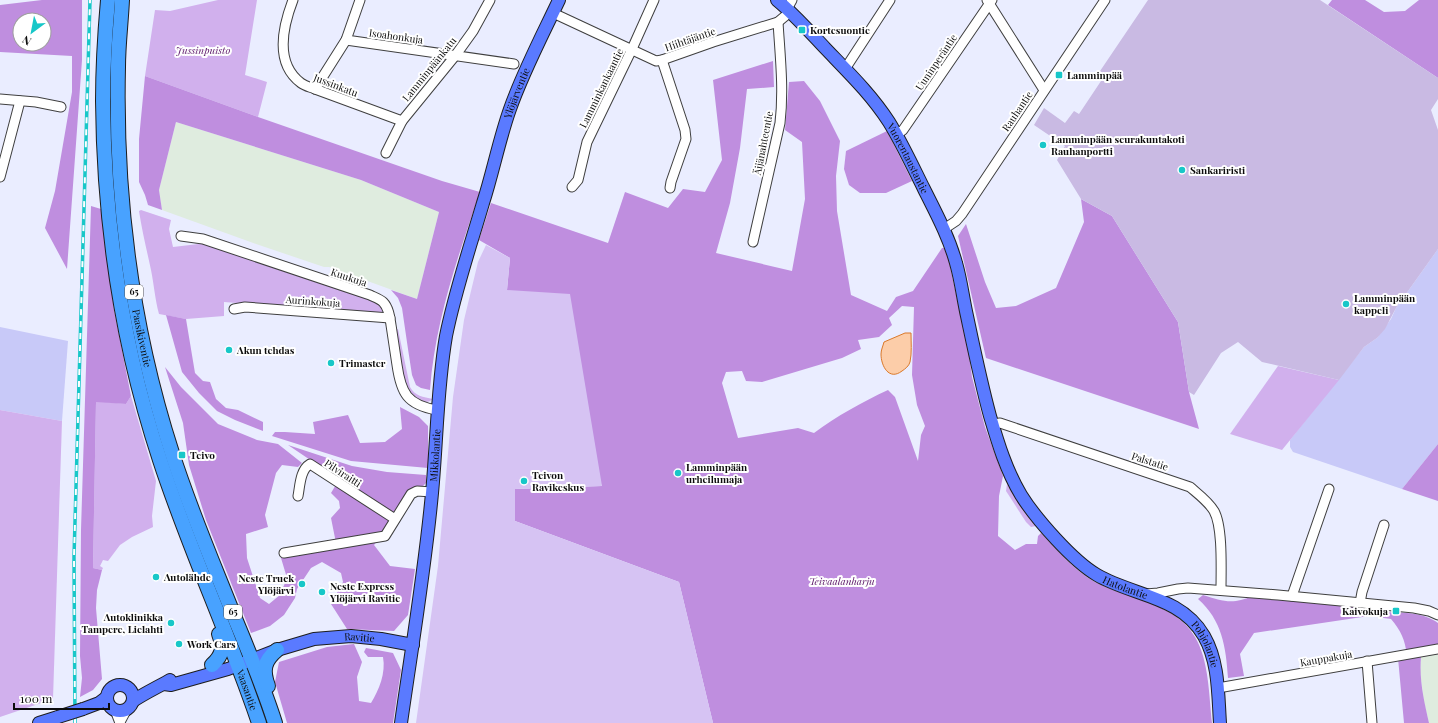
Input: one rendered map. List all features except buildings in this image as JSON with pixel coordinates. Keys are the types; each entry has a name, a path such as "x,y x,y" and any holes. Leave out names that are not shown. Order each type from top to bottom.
{"highway":[{"name":"Paasikiventie","path":"108,0 104,66 104,139 109,216 123,318 142,399 160,460 182,523 237,661"},
{"name":"Paasikiventie","path":"122,0 118,67 119,151 123,213 138,316 155,396 172,453 202,538 250,656"},
{"path":"207,587 206,596 223,647 219,658 212,665"},
{"name":"65","path":"274,720 273,701 264,674 268,660 277,650"},
{"name":"Vaasantie","path":"250,656 274,720"},
{"name":"Vaasantie","path":"237,661 259,723"}],"main road":[{"name":"Ylöjärventie","path":"487,191 510,109 559,0"},
{"name":"Vuorentaustantie","path":"777,0 790,7 872,98 896,135 944,229 957,266 975,353"},
{"name":"Mikkolantie","path":"401,723 424,573 432,492 437,410 443,359 450,317 460,276 487,191"},
{"name":"Hatolantie","path":"975,353 1002,453 1016,486 1032,510 1047,529 1092,572 1107,580 1145,594"},
{"name":"Pohjolantie","path":"1145,594 1179,610 1190,618 1198,627 1210,651 1216,674 1220,723"},
{"name":"Ravitie","path":"250,656 277,650 305,641 338,636 381,639 413,645"},
{"name":"Ravitie","path":"237,661 289,640 305,641"},
{"path":"39,723 83,709 117,702 145,692 170,680 212,665 237,661"},
{"path":"164,684 172,685 237,661"}],"street":[{"name":"Jussinkatu","path":"292,0 283,31 282,43 289,68 296,79 315,90 402,121"},
{"path":"315,90 346,40 360,0"},
{"name":"Lamminpäänkatu","path":"386,152 402,121 455,56 473,31 490,0"},
{"name":"Lamminkankaantie","path":"572,187 578,180 587,142 654,0"},
{"path":"845,69 890,0"},
{"path":"990,1 1044,90"},
{"name":"Uuninperäntie","path":"896,135 903,130 990,1"},
{"name":"Rauhantie","path":"944,229 956,221 962,214 1101,2"},
{"name":"Hiihtäjäntie","path":"553,12 656,60 662,60 713,42 778,22 790,7"},
{"name":"Äijänahteentie","path":"753,242 782,109 782,77 778,22"},
{"name":"Isoahonkuja","path":"346,40 514,64"},
{"path":"662,60 685,130 686,139 670,188"},
{"path":"0,99 36,102 60,107"},
{"path":"0,177 20,101"},
{"name":"Kuukuja","path":"182,236 203,239 370,295 385,303 390,318 400,381 404,392 410,400 417,404 426,408 437,410"},
{"name":"Aurinkokuja","path":"234,309 252,308 390,318"},
{"name":"Palstatie","path":"993,424 1000,423 1190,487 1214,510 1219,525 1221,590"},
{"name":"Pilviraitti","path":"298,496 305,467 310,464 395,519"},
{"path":"1292,596 1329,489"},
{"path":"284,553 384,536 412,493 417,491 432,492"},
{"path":"1360,603 1362,592 1384,525"},
{"name":"Hatolantie","path":"1145,594 1158,593 1178,588 1221,590 1419,608 1429,610 1438,615"},
{"name":"Kauppakuja","path":"1218,688 1438,649"},
{"path":"1367,661 1372,723"},
{"path":"117,702 120,723"}],"shaded area":[{"path":"1148,0 1320,0 1438,78 1438,99 1431,110 1438,130 1438,249 1396,308 1385,329 1377,338 1364,347 1339,380 1262,362 1238,342 1221,353 1194,395 1189,392 1178,322 1112,216 1081,199 1057,160 1065,146 1034,125 1044,108 1065,123 1074,111 1079,114 1101,81 1096,77"},
{"path":"176,122 361,180 439,212 417,299 329,267 324,267 259,245 162,210 159,190"},
{"name":"Teivon Ravikeskus","path":"486,245 510,258 507,290 570,294 602,486 515,489 515,521 679,582 713,723 416,723 438,566 453,397 464,320 478,262"},
{"path":"1438,249 1438,444 1402,489 1293,452 1290,447 1290,440 1364,347 1377,338 1391,319 1396,308"},
{"path":"0,327 68,341 62,421 0,410"},
{"path":"905,333 911,333 911,359 908,366 902,371 897,374 890,373 884,367 881,359 881,352 884,342"},
{"path":"1438,654 1438,723 1429,723 1424,702 1420,672 1421,657"}],"green space":[{"path":"42,0 82,0 82,60 67,269 45,228 55,191 72,92 72,56 0,52 0,5"},
{"name":"Jussinpuisto","path":"218,0 257,0 245,75 267,82 258,117 145,76 155,10 170,11"},
{"path":"1332,0 1365,0 1384,12 1405,11 1419,0 1438,0 1438,78 1328,5"},
{"name":"Teivaalanharju","path":"773,61 774,87 747,89 740,148 730,203 716,253 792,271 805,199 802,142 785,130 789,82 804,81 820,101 840,141 836,176 837,211 851,295 887,311 896,297 913,291 942,248 946,248 969,354 972,377 985,427 1003,476 999,496 998,536 1015,550 1026,544 1037,544 1038,536 1041,533 1080,572 1095,582 1150,603 1176,616 1187,626 1200,646 1208,678 1212,723 713,723 679,582 515,521 515,489 602,486 507,290 510,258 479,240 491,203 608,243 625,192 668,208 683,189 705,192 722,160 713,80","holes":["902,306 914,307 912,375 917,405 925,426 921,435 918,461 895,397 888,390 850,410 814,433 798,428 738,438 722,383 726,372 742,371 746,381 762,382 842,358 861,349 858,340 879,337 892,325 889,318"]},
{"path":"145,76 442,181 480,192 456,265 442,314 430,390 416,385 412,375 402,308 398,298 391,290 417,299 439,212 361,180 176,122 159,190 162,210 148,205 139,182 139,139"},
{"path":"887,131 912,181 886,193 860,193 849,185 844,169 846,151"},
{"path":"1081,199 1112,216 1178,322 1189,392 1199,429 986,358 958,236 966,224 985,282 996,308 1016,306 1056,288 1084,222"},
{"path":"91,206 101,209 114,310 131,396 126,404 96,402 93,568 102,570 97,590 96,608 102,679 93,690 80,697 82,678 80,656 81,530"},
{"path":"141,210 171,220 169,229 173,247 207,243 362,295 379,304 384,314 224,302 224,316 186,319 159,314 140,218 139,211"},
{"path":"166,315 186,319 195,373 203,381 210,382 216,399 226,408 238,410 263,422 263,431 217,411 199,393 182,372"},
{"path":"398,329 410,387 417,394 433,399 429,401 425,402 416,399 408,390 399,355 395,330"},
{"path":"1278,366 1339,380 1282,450 1230,434"},
{"path":"165,367 181,387 218,424 257,440 278,444 302,463 298,467 282,465 276,473 265,515 268,527 246,534 247,558 260,598 269,604 280,595 287,578 281,558 289,554 379,539 374,545 390,566 415,569 408,615 394,631 347,629 331,604 343,582 341,573 322,562 311,568 297,589 295,598 284,615 270,626 251,633 206,520 189,465 183,423"},
{"path":"131,396 156,481 152,516 153,527 132,537 120,545 108,561 103,560 100,566 103,568 102,570 93,568 96,401 126,404"},
{"path":"400,407 419,417 428,426 428,468 351,461 272,436 275,432 315,434 313,422 348,415 360,443 385,442 402,429"},
{"path":"0,410 62,421 53,699 0,717"},
{"path":"1438,444 1438,501 1402,489"},
{"path":"288,445 352,466 387,472 426,475 426,483 422,487 410,489 392,515"},
{"path":"337,483 391,518 381,535 336,543 331,518 340,508 339,501 331,493"},
{"path":"1007,484 1036,526 1031,527 1026,522 1006,491"},
{"path":"1203,595 1228,601 1245,599 1252,596 1386,608 1387,612 1420,615 1432,619 1438,623 1438,654 1421,657 1422,690 1429,723 1404,723 1398,658 1407,656 1402,636 1391,619 1369,616 1254,633 1240,654 1244,676 1228,678 1224,645 1218,625 1213,616 1198,599"},
{"path":"354,644 362,662 357,677 359,701 371,703 377,693 384,669 383,657 368,657 364,652 366,648 393,653 401,670 393,723 287,723 275,682 279,662 327,647"}],"railway":[{"path":"75,723 74,557 90,0"}],"place":[{"name":"Kortesuontie","path":"802,30"},
{"name":"Lamminpää","path":"1059,75"},
{"name":"Lamminpään seurakuntakoti Rauhanportti","path":"1043,145"},
{"name":"Sankariristi","path":"1182,170"},
{"name":"Lamminpään kappeli","path":"1346,304"},
{"name":"Akun tehdas","path":"229,350"},
{"name":"Trimaster","path":"331,363"},
{"name":"Teivo","path":"182,455"},
{"name":"Lamminpään urheilumaja","path":"678,473"},
{"name":"Teivon Ravikeskus","path":"524,481"},
{"name":"Autolähde","path":"156,577"},
{"name":"Neste Truck Ylöjärvi","path":"302,584"},
{"name":"Neste Express Ylöjärvi Ravitie","path":"322,592"},
{"name":"Kaivokuja","path":"1396,611"},
{"name":"Autoklinikka Tampere, Lielahti","path":"171,623"},
{"name":"Work Cars","path":"179,644"}]}
